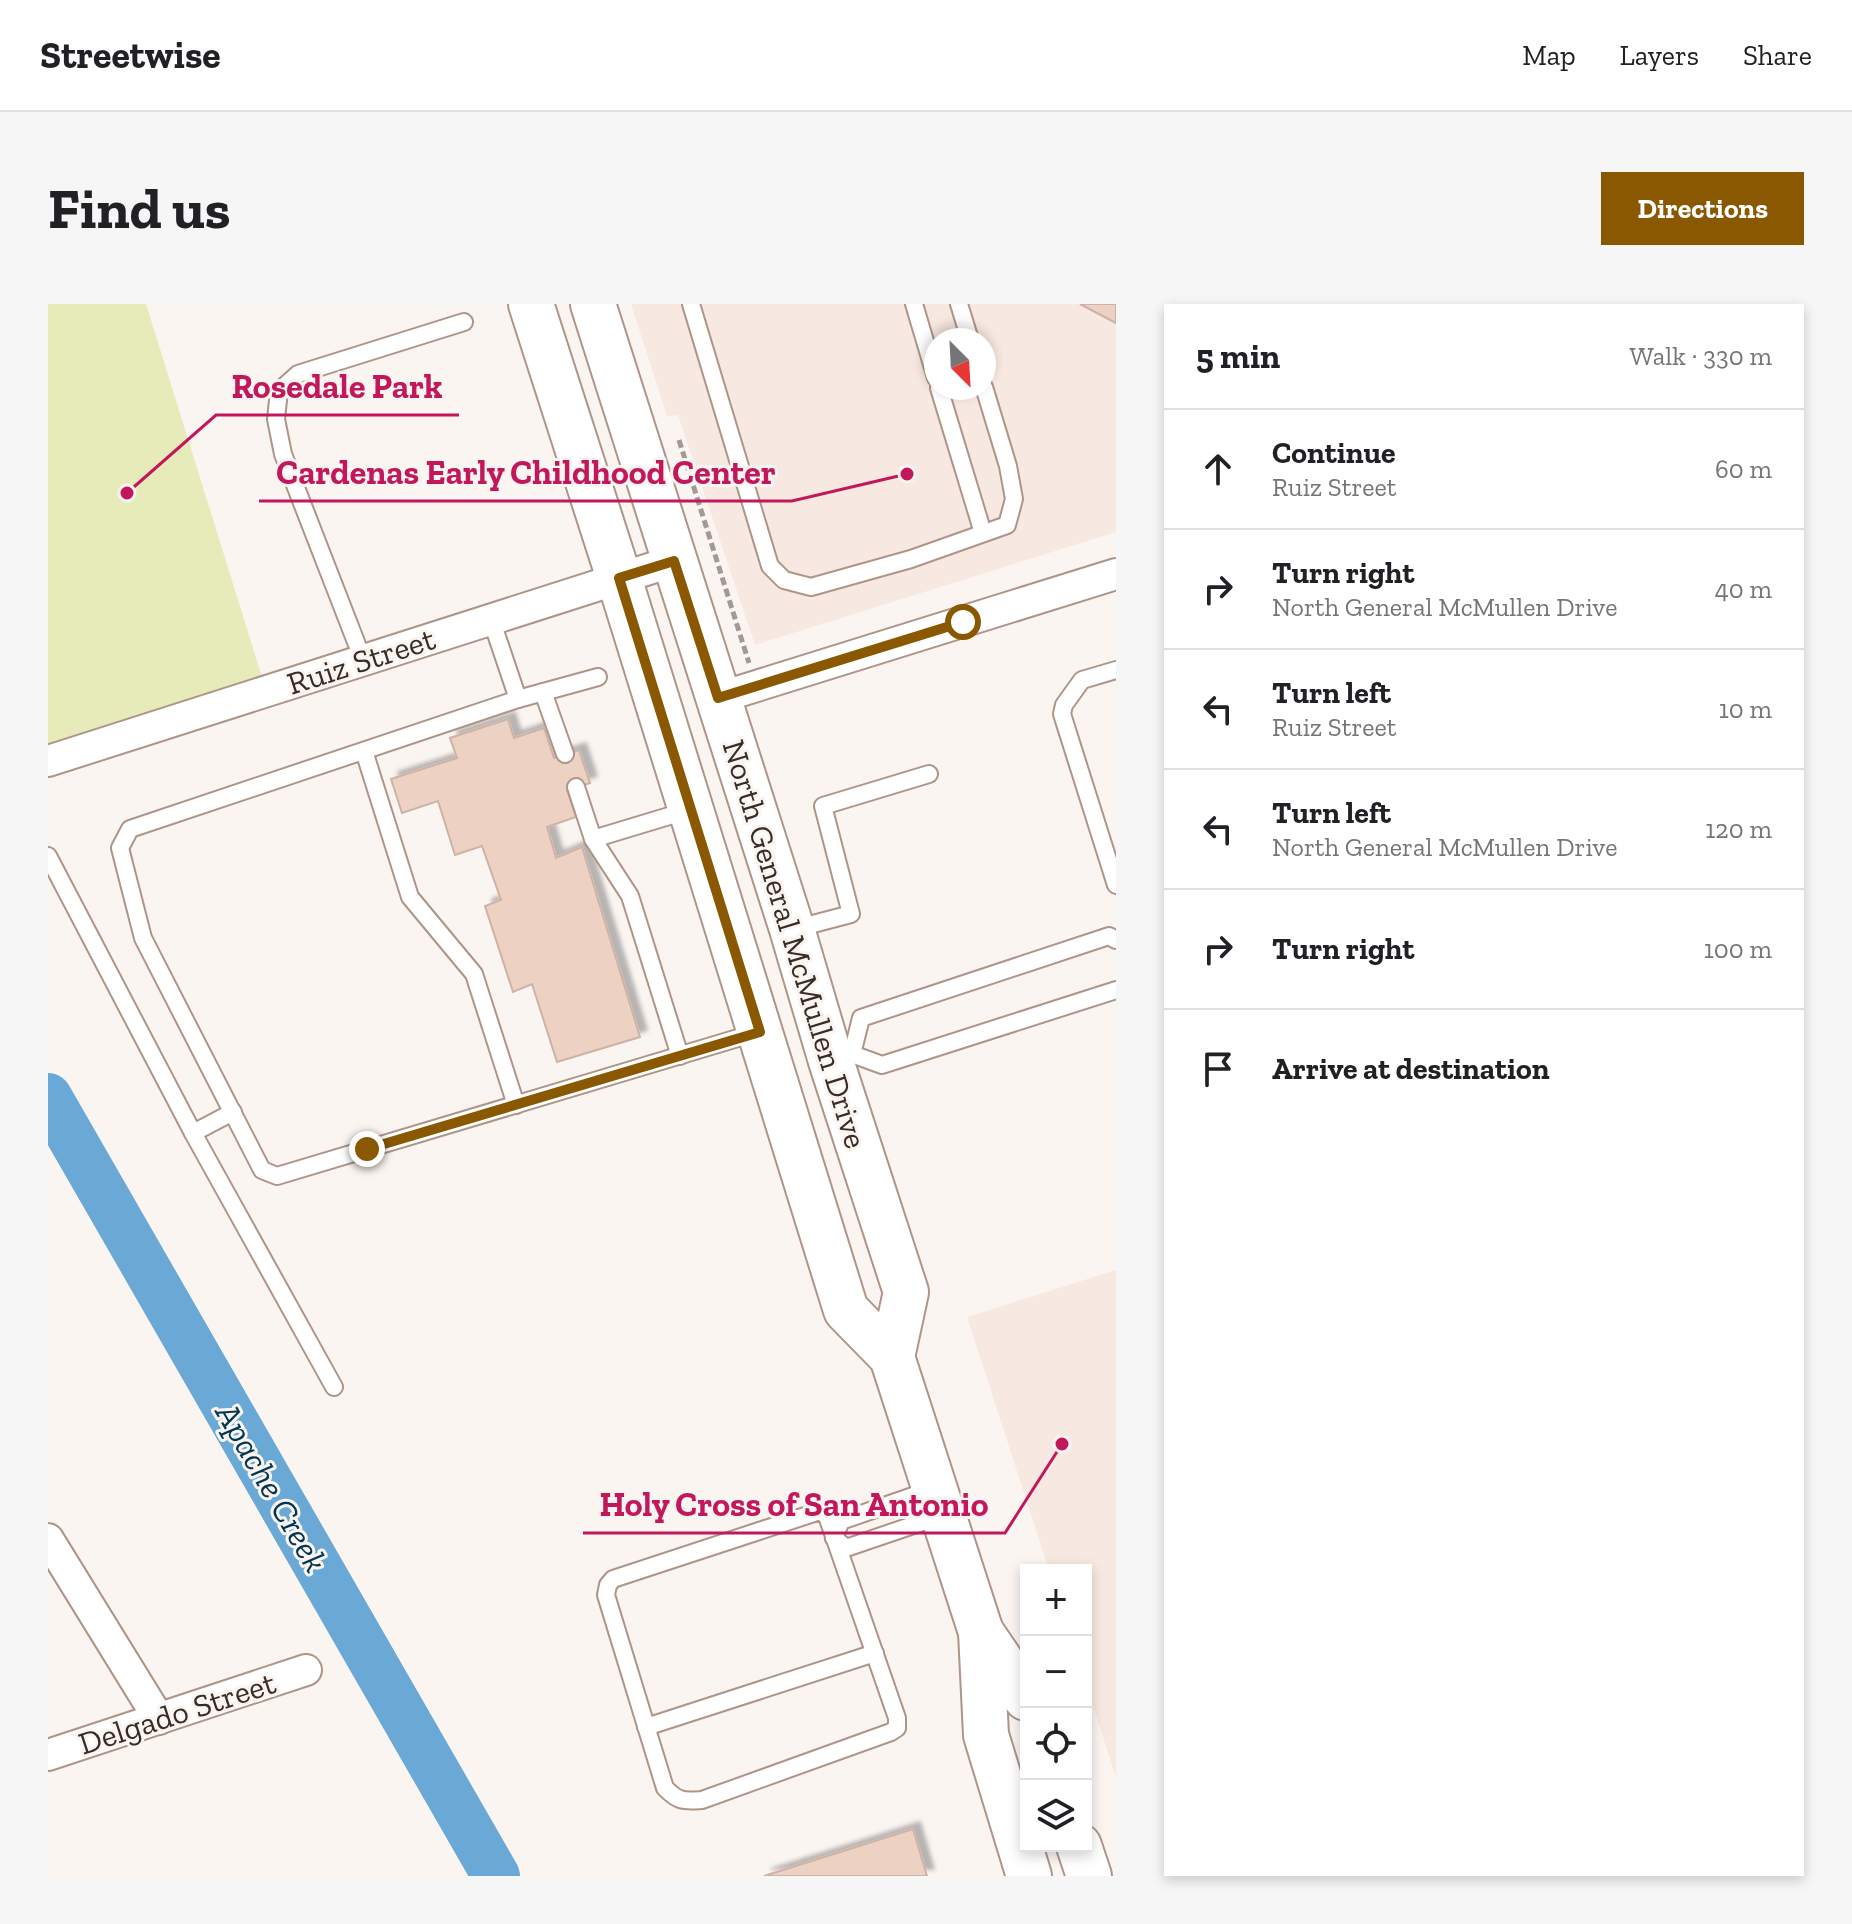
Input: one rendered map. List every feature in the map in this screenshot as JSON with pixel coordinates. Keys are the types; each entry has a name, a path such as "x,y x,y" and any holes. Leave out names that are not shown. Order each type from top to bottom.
{"main road":[{"name":"North General McMullen Drive","path":"531,304 846,1310 892,1357 981,1632 986,1735 1029,1876"},
{"name":"North General McMullen Drive","path":"593,304 792,929 842,1058 906,1292 892,1357"},
{"name":"North General McMullen Drive","path":"981,1632 1020,1689"},
{"path":"1081,1852 1089,1876"}],"street":[{"name":"Ruiz Street","path":"48,761 674,561"},
{"path":"718,698 1116,574"},
{"path":"48,1539 159,1719"},
{"name":"Delgado Street","path":"48,1755 306,1670"}],"lane":[{"path":"691,304 770,566 784,580 811,587 911,559 1007,525 1014,499 1008,466 988,400"},
{"path":"914,304 924,338"},
{"path":"959,304 966,328"},
{"path":"363,660 283,454 276,419 279,391 298,374 464,322"},
{"path":"943,400 983,533"},
{"path":"491,619 518,699"},
{"path":"1116,670 1082,680 1064,705 1062,714 1116,885"},
{"path":"598,677 518,699 130,829 120,848 143,938 262,1170 277,1176 760,1032"},
{"path":"543,692 565,754"},
{"path":"364,751 410,897 474,974 516,1105"},
{"path":"792,929 851,914 823,806 929,774"},
{"path":"576,787 593,839 630,896 680,1056"},
{"path":"593,839 691,809"},
{"path":"48,856 193,1133 334,1387"},
{"path":"1116,940 1109,936 861,1018 842,1058 882,1065 1116,990"},
{"path":"193,1133 233,1112"},
{"path":"834,1538 841,1521 938,1502"},
{"path":"834,1538 846,1548 938,1502"},
{"path":"820,1511 827,1516 875,1653 897,1718 897,1728 702,1800 683,1801 665,1788 606,1595 608,1585 613,1579 820,1511"},
{"path":"646,1727 875,1653"}],"path":[{"path":"679,440 751,672"}],"shaded area":[{"path":"631,304 1116,304 1116,532 755,645 678,415 667,416"},
{"path":"1116,1270 1116,1777 1092,1703 1092,1564 1047,1564 967,1317"}],"green space":[{"path":"48,304 146,304 262,677 48,744"}],"building":[{"path":"1080,304 1116,304 1116,323"},
{"path":"508,719 514,738 544,728 554,758 579,750 590,783 567,790 576,817 547,827 556,858 582,847 640,1037 557,1062 532,984 513,992 485,906 501,900 482,846 455,855 438,801 402,813 391,779 457,758 450,738"},
{"path":"913,1829 927,1876 764,1876"}],"waterway":[{"name":"Apache Creek","path":"48,1097 496,1876"}],"place":[{"name":"Cardenas Early Childhood Center","path":"907,474"},
{"name":"Rosedale Park","path":"127,493"},
{"name":"Holy Cross of San Antonio","path":"1062,1444"}],"route":[{"path":"367,1149 760,1032 619,578 674,561 718,698 963,622"}]}
